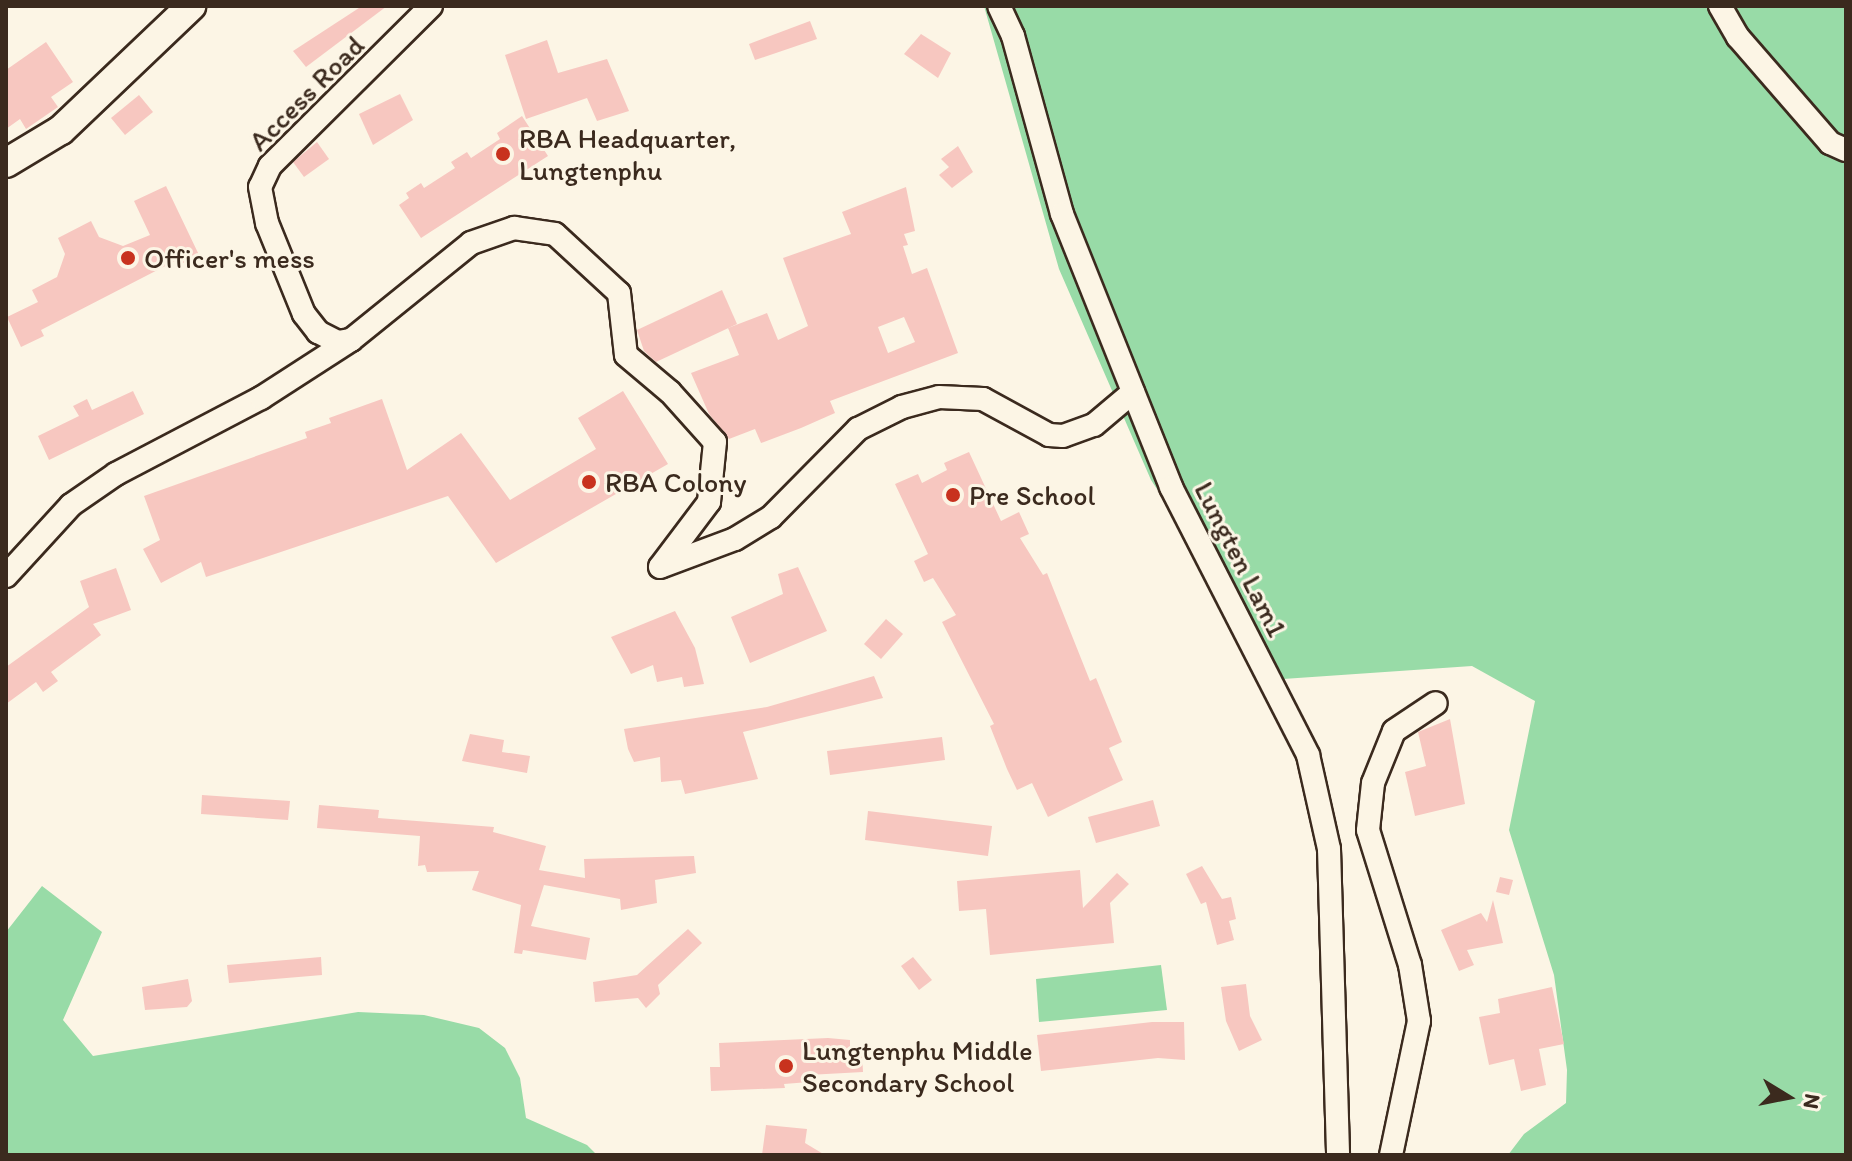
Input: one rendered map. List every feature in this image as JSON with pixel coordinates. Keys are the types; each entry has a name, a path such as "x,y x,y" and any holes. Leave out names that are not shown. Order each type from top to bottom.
{"main road":[{"path":"6,163 61,130 191,6"}],"street":[{"name":"Access Road","path":"351,340 338,342 318,332 304,314 267,223 260,187 270,166 431,6"},
{"name":"Lungten Lam1","path":"999,6 1013,36 1062,214 1171,487 1308,755 1329,849 1338,1155"},
{"path":"1720,6 1738,37 1830,143 1846,150"},
{"path":"6,576 71,505 116,474 261,398 351,340 471,243 514,228 555,234 619,293 626,355 670,392 715,442 709,502 660,567 735,539 771,517 858,429 902,407 939,397 983,399 1049,435 1063,436 1094,425 1133,392"},
{"path":"1391,1155 1419,1021 1410,965 1368,830 1373,783 1394,731 1436,703"}],"green space":[{"path":"984,6 1846,6 1846,1155 1508,1155 1524,1134 1566,1103 1567,1070 1554,975 1509,830 1535,701 1472,666 1283,679 1151,480 1059,269"},
{"path":"42,886 102,932 63,1020 93,1056 358,1012 424,1015 479,1028 505,1048 520,1078 526,1118 587,1145 597,1155 6,1155 6,932"},
{"path":"1161,965 1167,1010 1039,1022 1036,979"}],"building":[{"path":"362,6 387,6 306,67 293,51"},
{"path":"810,21 817,39 755,60 749,44"},
{"path":"921,34 951,53 938,78 904,54"},
{"path":"547,40 558,73 607,59 629,111 597,121 587,98 526,119 505,55"},
{"path":"46,42 73,82 51,97 58,107 26,129 20,119 6,129 6,70"},
{"path":"400,94 413,120 373,145 359,114"},
{"path":"139,95 153,112 125,135 111,118"},
{"path":"522,116 548,156 421,238 399,205 409,198 406,193 421,183 424,188 455,168 451,162 467,152 471,158 500,139 497,133"},
{"path":"317,142 329,159 304,177 293,162"},
{"path":"958,146 973,172 952,188 939,175 949,167 941,159"},
{"name":"Officer's mess","path":"166,186 199,255 177,266 175,261 41,330 44,336 21,347 7,317 38,302 32,290 57,277 65,254 58,238 91,221 99,237 123,246 150,235 134,201"},
{"path":"906,187 915,231 904,234 908,245 903,246 912,274 927,268 958,353 830,401 835,413 801,428 761,443 755,429 729,439 709,414 691,373 739,355 728,328 767,313 778,340 808,326 783,258 851,234 842,212","holes":["904,317 915,342 888,353 878,327"]},
{"path":"722,290 737,324 656,362 644,351 637,330"},
{"path":"133,391 144,414 49,460 38,436 79,416 73,406 87,399 92,410"},
{"path":"623,391 668,464 496,563 448,496 206,577 201,562 161,583 143,549 160,540 144,496 307,438 305,432 331,423 329,418 382,399 407,470 461,433 510,500 596,449 578,418"},
{"path":"969,452 1001,521 1019,512 1029,534 1020,538 1043,575 1047,573 1090,681 1096,678 1122,742 1109,748 1123,780 1048,817 1032,783 1017,790 1007,769 990,726 994,724 942,622 956,615 933,578 924,582 914,561 928,554 895,484 918,474 922,483 947,470 944,463"},
{"path":"798,567 827,631 750,663 731,617 783,594 778,574"},
{"path":"116,568 131,610 93,624 101,635 51,672 58,681 43,692 36,682 6,704 6,667 89,607 80,581"},
{"path":"675,611 695,648 704,684 684,687 682,677 657,682 653,665 631,674 611,637"},
{"path":"886,619 903,634 881,659 864,644"},
{"path":"874,676 883,698 743,732 758,779 685,794 681,780 661,782 660,757 634,762 628,749 624,729 767,707"},
{"path":"1450,719 1465,804 1415,816 1405,772 1426,766 1418,732"},
{"path":"470,734 504,740 502,752 530,756 527,773 462,761"},
{"path":"942,737 945,760 830,775 827,751"},
{"path":"202,795 290,801 288,820 201,814"},
{"path":"1153,800 1160,826 1096,843 1088,817"},
{"path":"319,805 379,810 378,818 494,827 493,832 546,846 539,870 585,878 584,859 694,856 696,873 655,880 657,903 621,910 620,899 544,885 531,926 590,938 586,960 523,950 522,954 514,953 521,905 472,890 479,871 427,872 425,865 418,866 420,836 317,828"},
{"path":"868,811 992,826 988,856 865,840"},
{"path":"1202,866 1222,899 1231,897 1236,919 1229,921 1234,940 1217,945 1206,902 1201,904 1186,874"},
{"path":"1080,870 1083,908 1117,873 1129,884 1110,903 1114,943 990,955 986,909 959,911 957,881"},
{"path":"1500,877 1513,880 1509,895 1496,892"},
{"path":"1493,900 1503,943 1467,950 1474,965 1459,971 1441,930 1481,913 1487,922"},
{"path":"688,929 702,943 658,985 660,994 646,1008 638,998 595,1002 593,982 637,975"},
{"path":"321,957 322,975 229,983 227,965"},
{"path":"913,957 932,980 919,990 901,966"},
{"path":"188,979 192,1001 187,1007 145,1010 142,987"},
{"path":"1246,984 1250,1016 1262,1040 1239,1051 1226,1021 1221,987"},
{"path":"1552,987 1564,1044 1539,1049 1546,1085 1521,1091 1514,1059 1489,1065 1479,1017 1500,1013 1498,999"},
{"path":"1152,1022 1184,1022 1185,1060 1158,1058 1041,1071 1037,1035"},
{"path":"828,1038 850,1040 850,1054 862,1053 863,1072 808,1075 809,1082 784,1084 785,1088 711,1091 710,1067 720,1067 719,1043"},
{"path":"766,1125 807,1129 805,1143 825,1155 762,1155"}],"place":[{"name":"RBA Headquarter, Lungtenphu","path":"503,154"},
{"name":"Officer's mess","path":"128,258"},
{"name":"RBA Colony","path":"589,482"},
{"name":"Pre School","path":"953,495"},
{"name":"Lungtenphu Middle Secondary School","path":"786,1066"}]}
